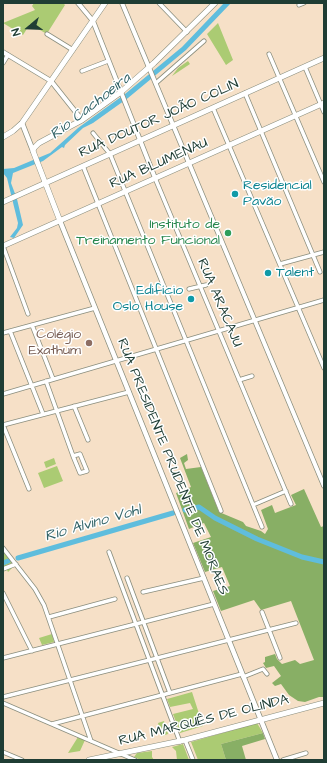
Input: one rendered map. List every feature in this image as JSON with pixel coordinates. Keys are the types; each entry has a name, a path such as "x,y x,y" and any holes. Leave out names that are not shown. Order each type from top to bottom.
{"main road":[{"path":"3,137 22,123 105,3"},
{"path":"22,123 33,151 39,144 82,120 121,94 150,69 187,32 212,4"},
{"name":"RUA DOUTOR JOÃO COLIN","path":"3,202 324,58"},
{"name":"RUA BLUMENAU","path":"3,246 322,104"},
{"name":"RUA PRESIDENTE PRUDENTE DE MORAES","path":"33,151 277,760"},
{"name":"RUA MARQUÊS DE OLINDA","path":"89,760 183,741 324,703"}],"street":[{"name":"RUA ARACAJU","path":"78,3 93,21 139,141 291,504"},
{"path":"122,3 324,486"},
{"path":"159,3 187,32"},
{"path":"299,5 304,3"},
{"path":"47,34 73,50"},
{"path":"155,81 204,41"},
{"path":"3,52 51,81 82,120"},
{"path":"269,54 324,180"},
{"path":"3,63 8,55"},
{"path":"82,71 108,61"},
{"path":"305,66 322,104 324,112"},
{"path":"245,93 320,272"},
{"path":"213,108 324,368"},
{"path":"92,133 110,154 262,526"},
{"path":"83,166 221,510"},
{"path":"3,246 28,314"},
{"path":"280,264 324,252"},
{"path":"189,289 206,285"},
{"path":"3,394 324,300"},
{"path":"3,333 96,308"},
{"path":"32,325 53,379"},
{"path":"10,331 42,414"},
{"path":"239,380 252,376"},
{"path":"46,381 80,473 87,471 80,454 74,456"},
{"path":"29,489 3,425 129,392"},
{"path":"74,406 88,440"},
{"path":"253,505 286,492"},
{"path":"3,548 39,595 49,616 91,741"},
{"path":"109,552 162,695 193,760"},
{"path":"3,569 16,564"},
{"path":"127,578 170,694"},
{"path":"143,592 204,578"},
{"path":"3,593 32,651"},
{"path":"49,616 115,599"},
{"path":"3,658 214,604"},
{"path":"262,612 280,658"},
{"path":"3,697 296,623"},
{"path":"52,724 263,669 267,674"},
{"path":"3,703 135,760"},
{"path":"3,752 22,760"},
{"path":"283,760 306,753"}],"green space":[{"path":"34,3 63,3 65,5 48,32 45,33 30,24 23,35 3,23 35,10 32,6"},
{"path":"218,23 233,60 226,65 207,34"},
{"path":"188,61 190,64 172,76 178,68"},
{"path":"187,454 188,460 184,463 186,469 201,467 219,512 243,522 246,526 261,531 265,534 268,529 261,510 272,505 275,513 296,505 291,495 304,489 321,527 324,526 324,697 319,697 305,702 298,701 289,695 281,684 275,686 272,683 281,676 274,666 266,668 263,663 265,662 265,657 275,654 277,659 282,664 295,660 300,664 314,660 291,601 261,610 254,600 221,611 213,591 230,586 222,567 205,572 193,543 211,537 204,523 189,529 176,493 191,487 180,458"},
{"path":"54,458 56,464 46,468 44,462"},
{"path":"57,466 63,481 44,488 38,473"},
{"path":"3,551 15,565 8,572 7,570 3,572"},
{"path":"52,634 54,642 42,645 39,638"},
{"path":"192,692 203,726 180,733 173,714 193,709 190,703 170,707 167,699"},
{"path":"164,721 168,734 162,736 158,723"},
{"path":"257,723 263,733 221,744 226,760 198,760 191,742"},
{"path":"263,733 265,739 242,746 246,760 226,760 221,744"},
{"path":"78,737 85,740 80,751 68,753"},
{"path":"183,744 189,760 177,760 176,751 172,747"},
{"path":"152,751 152,757 154,760 141,760 134,757 137,753"}],"water":[{"path":"224,3 231,3 186,50 128,98 93,123 83,128 65,145 64,148 62,147 43,161 13,173 11,183 17,199 23,225 14,238 10,237 17,228 18,223 7,178 3,173 3,169 14,168 50,153 78,128 125,94 182,47"}],"waterway":[{"name":"Rio Alvino Vohl","path":"185,510 199,507 215,518 257,539 302,557 324,562"},
{"name":"Rio Alvino Vohl","path":"18,558 173,513"},
{"name":"Rio Alvino Vohl","path":"3,563 8,561"}],"place":[{"name":"Residencial Pavão","path":"235,194"},
{"name":"Instituto de Treinamento Funcional","path":"228,233"},
{"name":"Talent","path":"268,273"},
{"name":"Edifício Oslo House","path":"191,299"},
{"name":"Colégio Exathum","path":"89,343"}],"water label":[{"name":"Rio Cachoeira","path":"91,107"}]}
